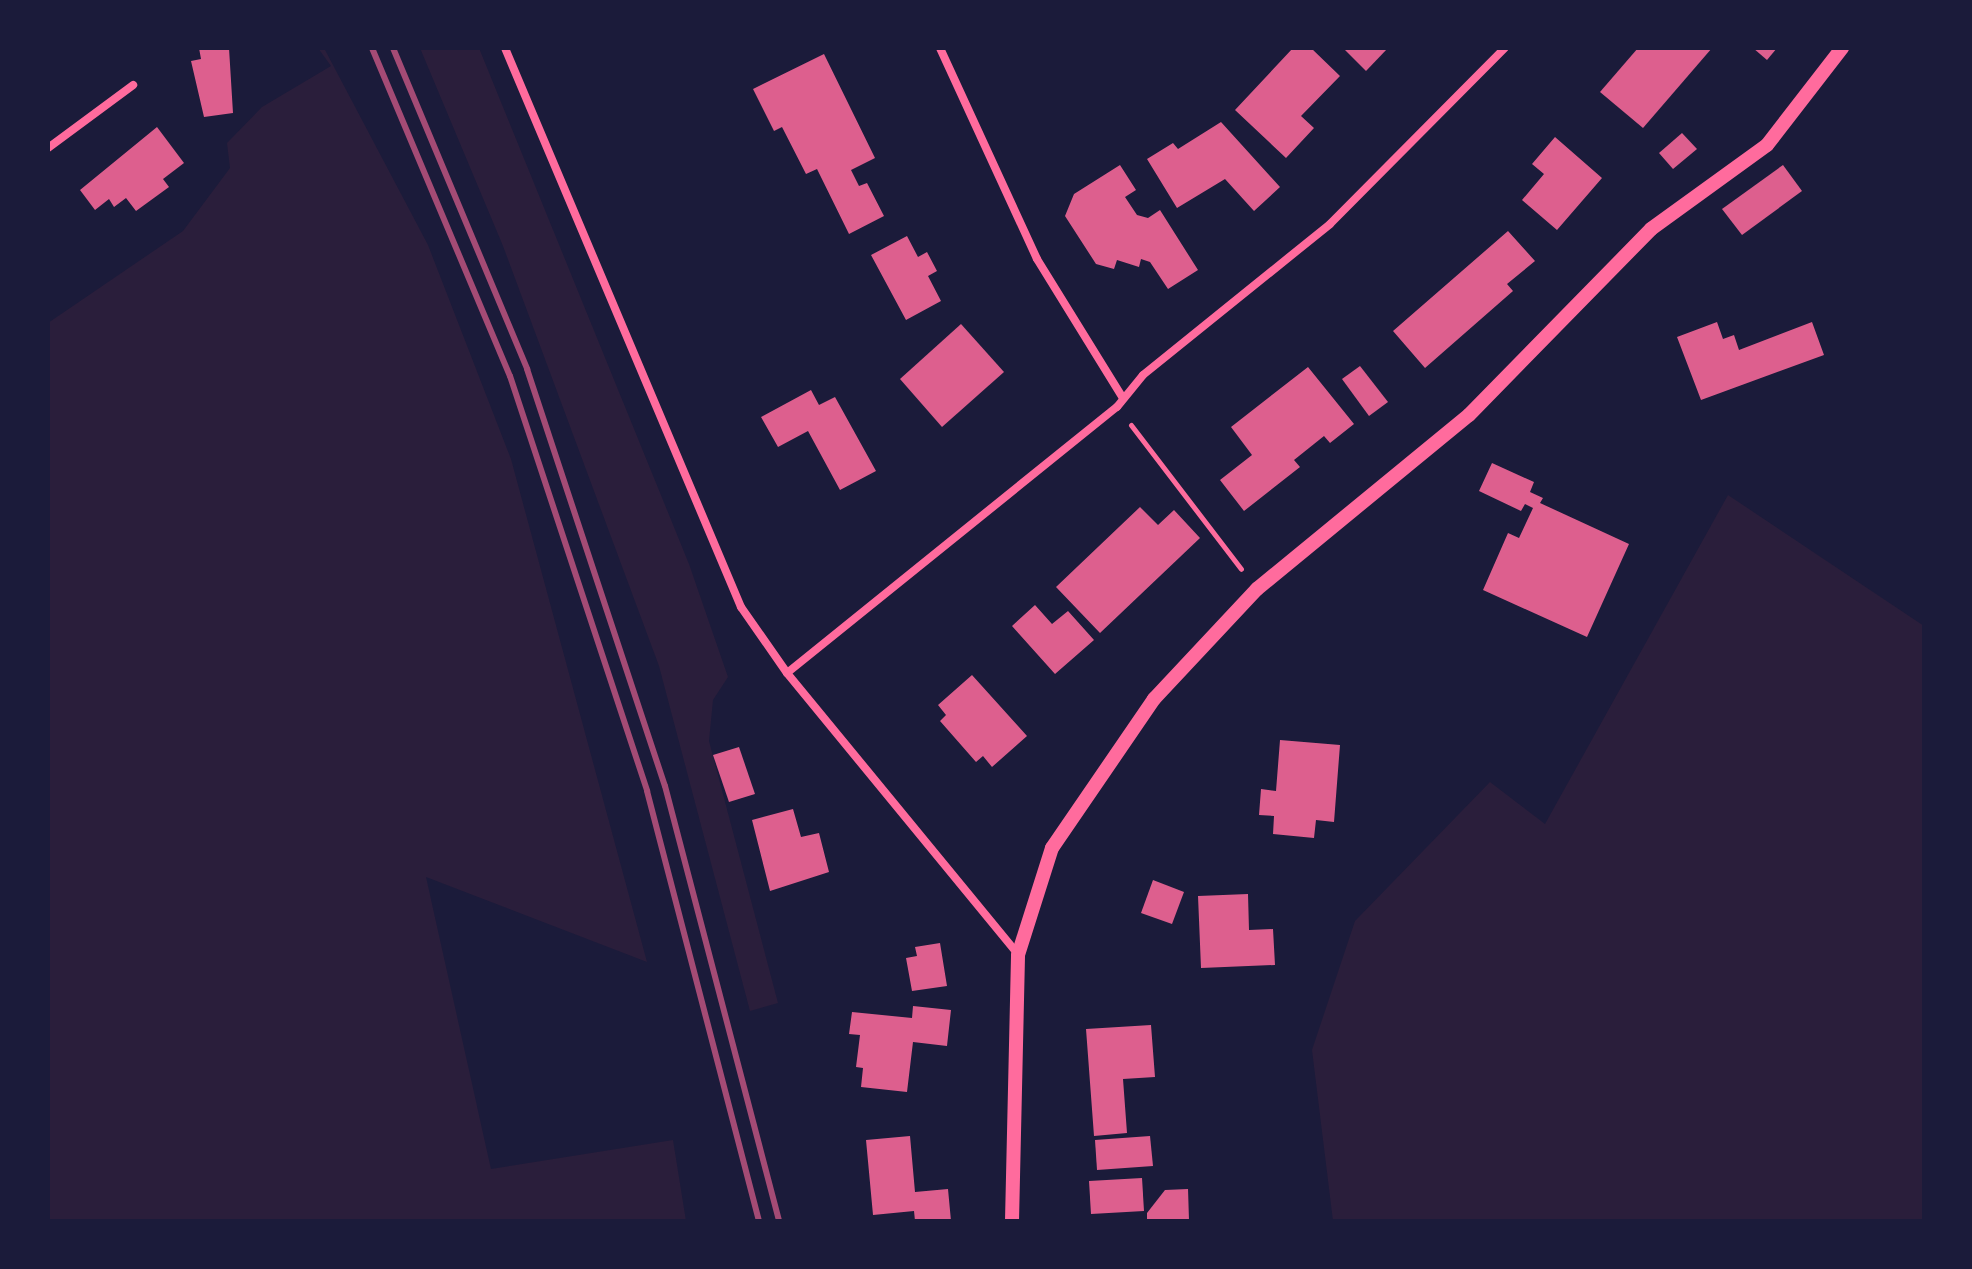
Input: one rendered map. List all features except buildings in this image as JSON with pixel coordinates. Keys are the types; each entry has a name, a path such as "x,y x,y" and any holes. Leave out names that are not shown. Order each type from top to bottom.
{"street":[{"path":"505,48 741,607 787,673 1018,955"},
{"path":"940,48 1037,259 1123,398"},
{"path":"787,673 1117,407 1143,375 1330,224 1505,48"},
{"path":"1012,1221 1018,955 1052,848 1154,699 1257,589 1469,415 1651,229 1767,145 1842,48"},
{"path":"48,148 133,85"}],"path":[{"path":"1117,407 1257,589"}],"shaded area":[{"path":"318,48 324,48 428,245 511,459 647,962 426,877 491,1169 673,1140 686,1221 48,1221 48,323 183,231 230,168 227,143 262,107 331,66"},
{"path":"420,48 479,48 689,564 728,677 713,700 709,741 778,1003 750,1011 659,666 503,246"},
{"path":"1728,495 1924,626 1924,1221 1333,1221 1312,1050 1355,921 1490,782 1545,824"}],"railway":[{"path":"372,48 510,376 647,791 759,1221"},
{"path":"393,48 527,369 665,786 779,1221"}]}
